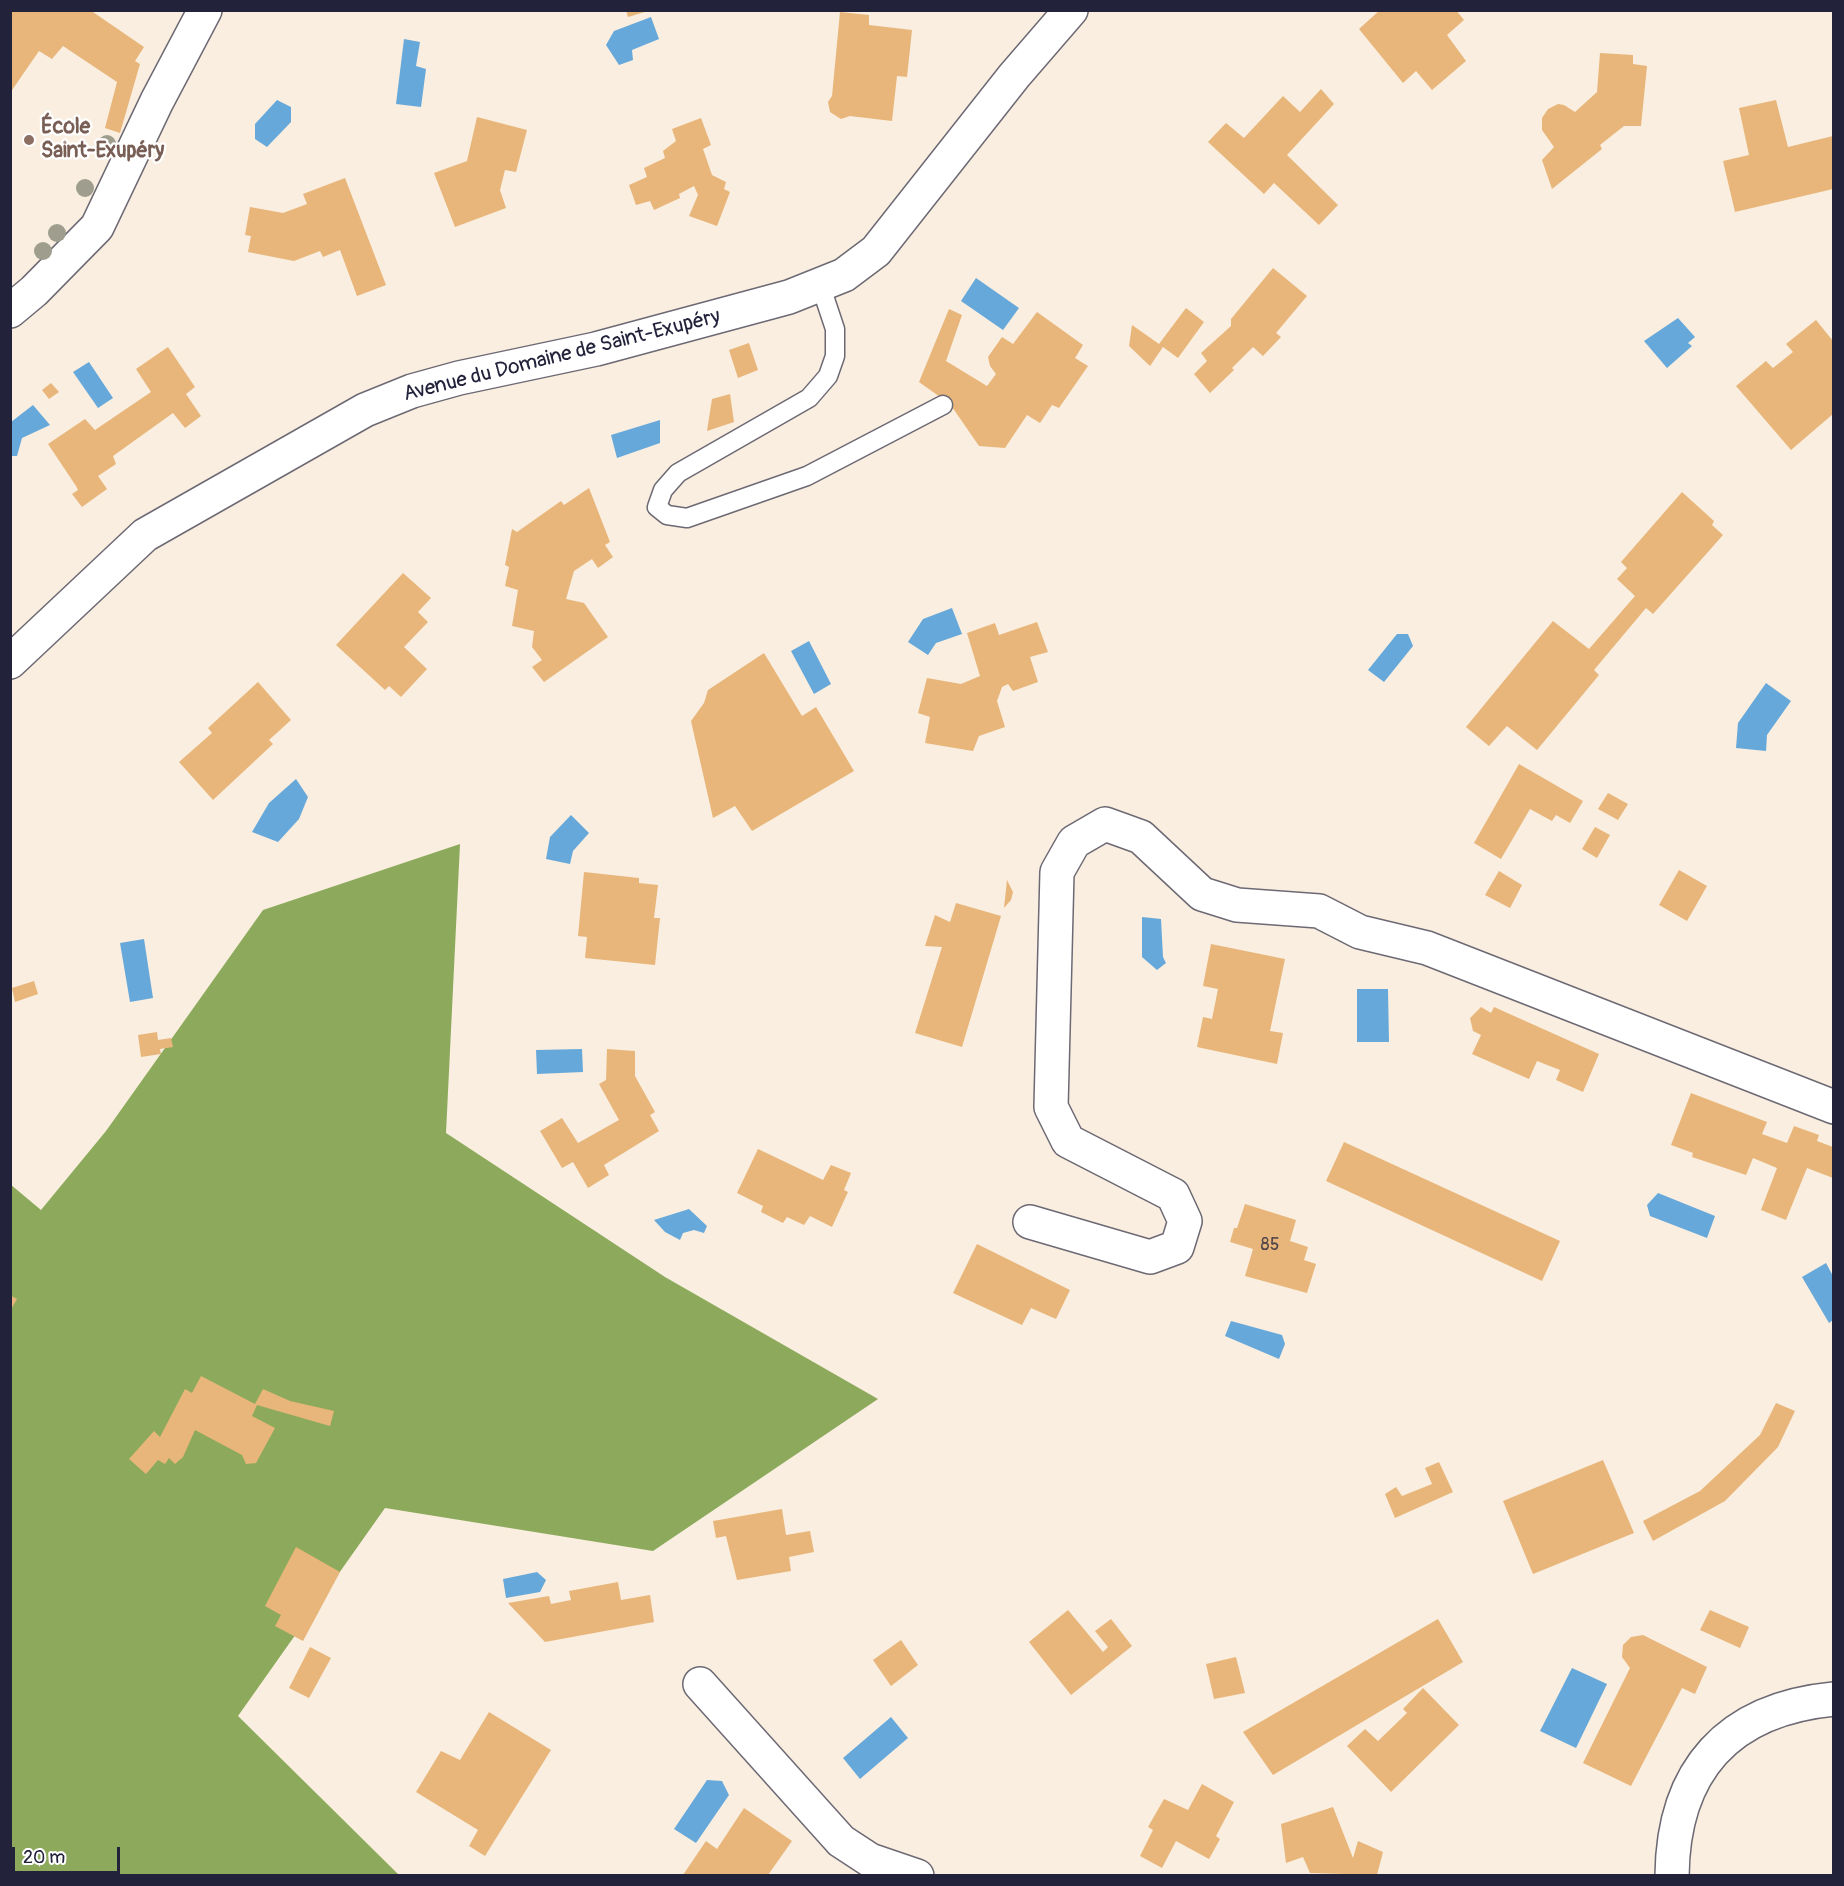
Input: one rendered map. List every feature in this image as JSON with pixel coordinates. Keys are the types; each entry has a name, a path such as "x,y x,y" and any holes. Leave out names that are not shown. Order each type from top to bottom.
{"street":[{"path":"10,311 97,227 157,101 205,10"},
{"name":"Avenue du Domaine de Saint-Exupéry","path":"10,662 145,535 365,410 412,391 449,380 596,349 821,286 844,275 876,250 1014,76 1071,10"},
{"path":"1030,1222 1150,1257 1178,1247 1185,1221 1173,1195 1068,1141 1051,1107 1057,872 1074,842 1105,824 1141,837 1202,894 1237,905 1319,911 1360,932 1427,948 1833,1107"},
{"path":"700,1684 841,1841 870,1860 917,1875"},
{"path":"1672,1875 1672,1852 1679,1812 1698,1771 1719,1743 1747,1724 1771,1713 1806,1701 1833,1699"}],"lane":[{"path":"821,286 835,329 835,356 828,376 809,398 678,473 663,490 657,507 667,515 687,518 796,480 943,405"}],"green space":[{"path":"460,844 446,1133 665,1277 878,1399 653,1551 385,1508 238,1716 399,1875 11,1875 10,1184 41,1210 106,1131 263,910"}],"water":[{"path":"651,17 659,39 632,50 633,60 619,65 606,45 614,31"},
{"path":"404,39 420,42 416,66 426,69 421,107 396,104"},
{"path":"277,100 291,107 291,122 267,147 255,139 255,124"},
{"path":"976,278 1019,308 1003,330 961,301"},
{"path":"1678,318 1695,337 1688,343 1692,346 1667,368 1644,341"},
{"path":"89,362 113,398 98,408 73,372"},
{"path":"33,405 50,425 22,438 17,456 11,456 11,422"},
{"path":"660,420 660,443 617,458 611,435"},
{"path":"952,608 962,634 936,643 928,655 908,642 923,619"},
{"path":"1397,634 1408,634 1413,646 1384,682 1368,670"},
{"path":"809,641 831,684 814,694 791,651"},
{"path":"1766,683 1791,701 1767,735 1766,751 1736,748 1738,723"},
{"path":"296,779 308,797 299,819 278,842 252,832 269,803"},
{"path":"571,815 589,833 573,851 570,864 546,859 550,837"},
{"path":"1142,917 1161,919 1163,957 1166,963 1157,970 1142,957"},
{"path":"144,939 153,998 130,1002 120,943"},
{"path":"1357,989 1388,989 1389,1042 1357,1042"},
{"path":"582,1049 583,1072 537,1074 536,1050"},
{"path":"1658,1193 1715,1216 1707,1238 1650,1216 1647,1205"},
{"path":"689,1209 707,1226 704,1233 694,1230 683,1233 680,1240 665,1232 654,1220"},
{"path":"1826,1263 1833,1276 1833,1320 1829,1323 1802,1277"},
{"path":"1231,1321 1282,1335 1285,1344 1279,1359 1225,1336"},
{"path":"537,1572 546,1580 540,1592 506,1598 503,1579"},
{"path":"1572,1668 1607,1684 1576,1748 1540,1731"},
{"path":"891,1717 908,1738 860,1779 843,1758"},
{"path":"707,1780 722,1781 729,1795 696,1843 674,1829"}],"building":[{"path":"10,10 90,10 144,47 135,61 140,64 120,133 105,128 117,82 63,46 52,59 39,51 10,93"},
{"path":"626,10 648,10 648,11 628,17"},
{"path":"1380,10 1456,10 1464,20 1447,35 1466,61 1432,90 1416,71 1403,83 1359,29"},
{"path":"840,12 869,15 869,25 912,30 907,77 897,76 892,121 850,116 841,119 830,112 828,102 832,96"},
{"path":"1600,53 1633,55 1633,64 1647,66 1641,126 1624,126 1600,145 1602,149 1552,189 1542,160 1554,147 1542,130 1542,118 1548,109 1558,104 1575,112 1597,92"},
{"path":"1321,89 1334,104 1287,155 1338,205 1319,225 1274,183 1264,194 1208,142 1226,123 1244,138 1283,96 1300,112"},
{"path":"1776,100 1788,147 1833,136 1833,189 1735,212 1723,161 1749,155 1739,108"},
{"path":"477,117 527,130 516,172 505,170 500,190 506,208 455,227 434,173 467,161"},
{"path":"701,118 711,145 703,149 712,175 726,182 724,189 730,192 717,226 689,216 698,195 694,186 679,194 680,198 654,210 650,201 636,205 629,185 647,177 644,168 665,158 663,151 676,141 672,129"},
{"path":"345,178 386,285 357,296 340,250 323,257 320,251 294,261 248,252 251,236 245,235 250,207 283,213 307,204 303,194"},
{"path":"1273,268 1307,296 1276,333 1281,337 1263,356 1253,347 1232,368 1234,370 1210,393 1194,374 1207,361 1201,353 1231,326 1231,319"},
{"path":"1186,308 1204,322 1178,358 1163,347 1150,366 1129,346 1132,325 1159,344"},
{"path":"949,309 962,315 946,361 987,386 996,374 990,366 988,357 1002,337 1013,344 1037,312 1083,345 1075,358 1088,366 1059,408 1052,405 1040,423 1027,415 1005,448 979,446 950,404 919,382"},
{"path":"1816,320 1833,341 1833,414 1791,450 1736,386 1766,361 1773,368 1793,352 1786,344"},
{"path":"749,343 758,370 738,378 729,350"},
{"path":"168,347 195,387 186,394 201,416 185,428 173,413 113,456 116,464 98,476 107,489 82,507 72,494 78,490 76,486 48,444 85,419 95,430 151,392 136,369"},
{"path":"51,383 59,392 49,399 42,390"},
{"path":"730,394 734,422 707,431 712,399"},
{"path":"589,488 610,542 605,545 613,557 598,568 592,559 574,571 566,599 584,603 608,637 544,682 532,667 542,660 532,647 534,631 512,626 518,590 505,586 509,567 505,565 512,529 517,532 561,501 564,505"},
{"path":"1682,492 1714,521 1712,525 1723,535 1653,614 1646,608 1594,670 1599,675 1537,750 1507,726 1489,746 1466,727 1553,621 1589,649 1635,596 1617,579 1627,568 1621,562"},
{"path":"403,573 431,598 418,612 428,622 404,647 427,669 401,697 389,686 385,690 336,645"},
{"path":"1037,622 1048,652 1030,657 1038,682 1013,691 1008,684 1002,687 997,701 1005,727 979,736 973,751 925,743 930,717 918,713 927,678 961,684 980,676 967,633 995,623 999,635"},
{"path":"764,653 802,716 816,707 854,771 752,831 735,806 713,818 691,721 704,703 708,690"},
{"path":"258,682 291,720 269,740 273,744 213,800 179,762 212,733 208,728"},
{"path":"1519,764 1583,801 1570,823 1556,815 1552,821 1530,809 1501,859 1474,843"},
{"path":"1608,793 1628,804 1618,820 1598,809"},
{"path":"1595,827 1610,835 1597,858 1582,849"},
{"path":"1679,870 1707,886 1687,921 1659,905"},
{"path":"1499,871 1522,885 1510,908 1485,895"},
{"path":"584,872 639,878 639,883 658,885 654,918 660,918 655,965 585,958 587,937 578,936"},
{"path":"1007,880 1013,892 1011,900 1004,908"},
{"path":"956,903 1001,916 962,1047 915,1033 942,947 925,946 935,915 950,922"},
{"path":"1211,944 1285,959 1270,1031 1283,1033 1277,1064 1197,1047 1203,1017 1212,1019 1218,989 1203,986"},
{"path":"34,981 38,994 15,1002 12,988"},
{"path":"1481,1007 1491,1013 1494,1007 1599,1054 1583,1092 1556,1080 1560,1070 1537,1061 1529,1079 1472,1054 1481,1035 1473,1031 1470,1018"},
{"path":"157,1032 158,1040 171,1038 173,1047 160,1049 161,1054 141,1057 138,1035"},
{"path":"607,1049 635,1051 635,1076 655,1112 650,1115 659,1131 604,1165 609,1175 588,1188 573,1162 562,1168 540,1131 562,1118 578,1143 619,1120 599,1084 606,1080"},
{"path":"1691,1093 1767,1122 1762,1134 1787,1143 1794,1126 1819,1135 1817,1141 1833,1147 1833,1178 1807,1168 1786,1220 1761,1210 1777,1168 1753,1158 1746,1175 1692,1157 1693,1153 1671,1145"},
{"path":"1344,1142 1560,1241 1542,1281 1326,1181"},
{"path":"758,1149 823,1180 831,1165 851,1173 844,1190 848,1192 832,1227 810,1216 804,1225 787,1217 783,1223 761,1212 763,1206 737,1193"},
{"path":"1245,1204 1296,1220 1290,1241 1308,1247 1304,1260 1316,1264 1307,1293 1245,1276 1253,1249 1230,1242"},
{"path":"977,1244 1070,1290 1056,1319 1031,1308 1022,1325 953,1293"},
{"path":"10,1295 17,1299 10,1311"},
{"path":"201,1376 255,1404 263,1389 290,1401 334,1411 330,1426 257,1405 252,1416 275,1428 256,1463 246,1464 242,1455 195,1430 183,1457 175,1464 169,1458 165,1464 158,1460 146,1474 129,1459 154,1431 160,1437 185,1389 192,1393"},
{"path":"1776,1403 1795,1411 1778,1447 1725,1501 1653,1541 1643,1521 1700,1491 1760,1435"},
{"path":"1603,1460 1634,1533 1533,1574 1503,1501"},
{"path":"1439,1462 1453,1492 1395,1518 1385,1494 1396,1487 1402,1496 1432,1484 1425,1468"},
{"path":"782,1509 786,1535 810,1531 814,1552 789,1557 791,1571 737,1580 726,1536 716,1538 713,1521"},
{"path":"296,1547 340,1572 303,1641 275,1626 281,1615 265,1606"},
{"path":"618,1582 621,1600 650,1595 654,1622 545,1642 508,1603 549,1596 551,1604 571,1600 569,1591"},
{"path":"1068,1610 1103,1652 1108,1647 1095,1631 1111,1619 1132,1646 1071,1695 1029,1642"},
{"path":"1710,1610 1749,1627 1740,1648 1700,1630"},
{"path":"1438,1619 1463,1662 1273,1775 1243,1732"},
{"path":"1643,1635 1707,1667 1695,1694 1682,1688 1631,1786 1583,1763 1630,1668 1622,1657 1623,1645 1631,1637"},
{"path":"901,1640 918,1665 891,1686 873,1660"},
{"path":"310,1647 331,1658 309,1698 289,1688"},
{"path":"1236,1657 1245,1693 1214,1699 1206,1664"},
{"path":"1423,1688 1459,1725 1391,1792 1347,1746 1365,1729 1378,1741 1407,1713 1403,1709"},
{"path":"489,1712 551,1750 485,1856 469,1846 478,1830 416,1792 441,1751 460,1760"},
{"path":"1202,1784 1234,1802 1216,1836 1220,1839 1209,1859 1176,1841 1162,1868 1140,1856 1153,1830 1148,1827 1164,1799 1188,1810"},
{"path":"1333,1807 1353,1858 1358,1841 1383,1852 1377,1875 1310,1873 1303,1857 1286,1863 1281,1824"},
{"path":"744,1808 792,1841 768,1875 683,1875 706,1841 717,1849"}],"place":[{"name":"École Saint-Exupéry","path":"29,140"}]}
